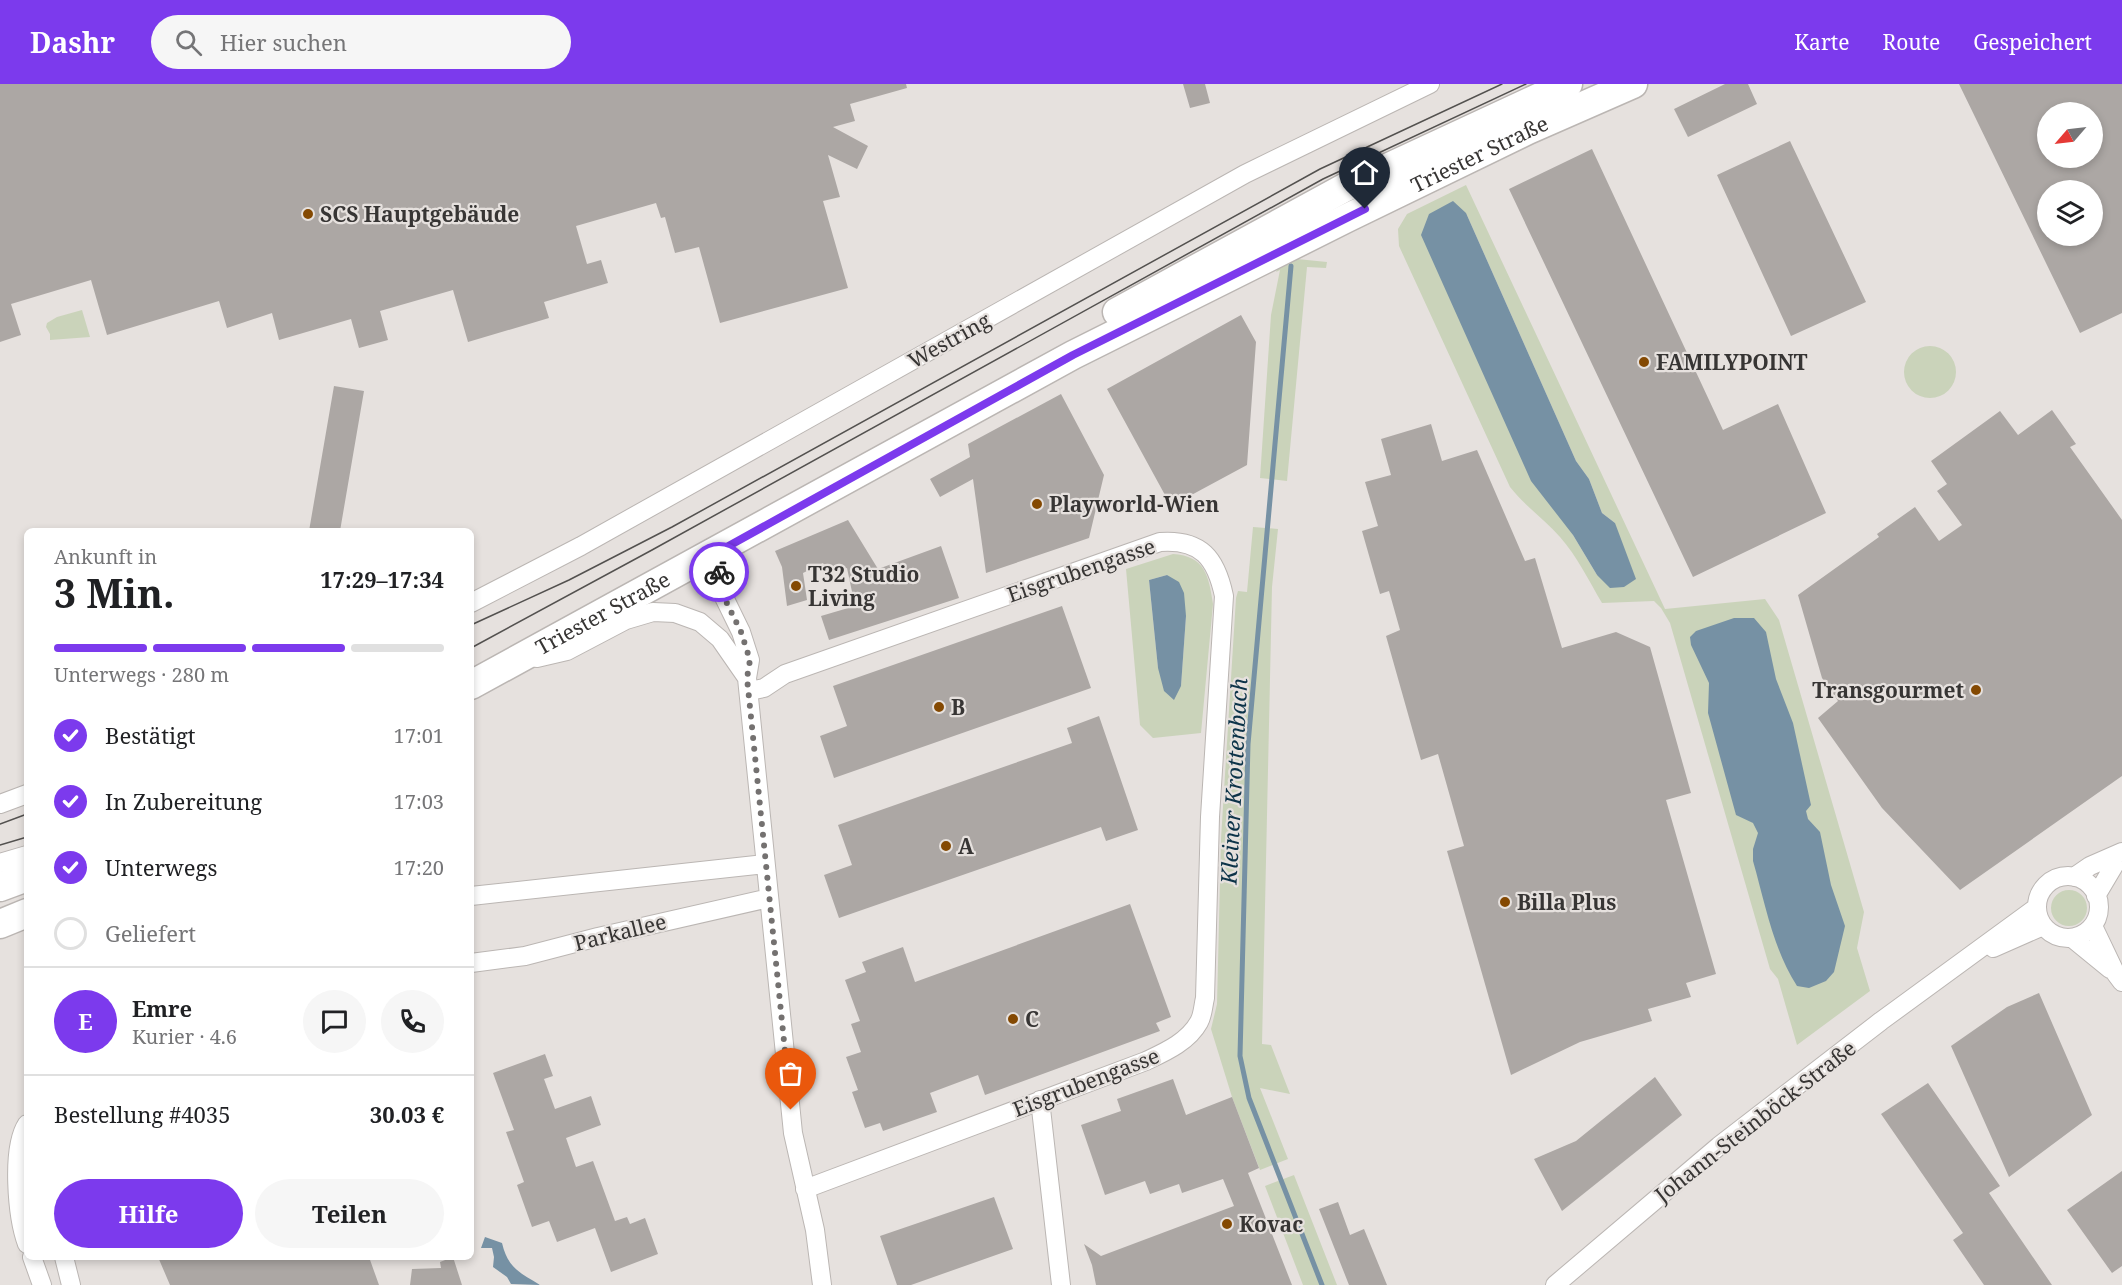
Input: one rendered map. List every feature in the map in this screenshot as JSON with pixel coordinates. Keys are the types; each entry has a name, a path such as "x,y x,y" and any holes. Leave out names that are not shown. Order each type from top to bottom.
{"main road":[{"name":"Triester Straße","path":"474,665 1344,188 1568,84"},
{"name":"Triester Straße","path":"474,684 1073,355 1528,130 1633,84"},
{"path":"0,887 24,878"},
{"path":"0,924 24,914"}],"street":[{"name":"Westring","path":"474,601 571,551 1245,174 1430,84"},
{"name":"Eisgrubengasse","path":"748,685 764,688 785,674 1147,545 1178,540 1194,545 1207,555 1216,567 1224,596 1210,817 1205,998 1201,1020 1189,1036 1167,1051 1146,1061 805,1189"},
{"path":"725,548 718,566 721,591 741,632 750,660 748,685 793,1133 815,1230 822,1285"},
{"path":"512,663 567,651 626,620 653,612 675,613 700,622 720,639 748,685"},
{"path":"0,804 24,795"},
{"path":"2074,877 2090,866 2122,852"},
{"path":"2096,896 2122,852"},
{"path":"0,863 24,856"},
{"path":"474,896 765,864"},
{"path":"2074,877 2091,887 2096,896 2099,906 2093,926 2084,934 2072,938 2061,938 2043,926 2038,917 2039,896 2053,880 2074,877"},
{"name":"Parkallee","path":"474,963 525,956 769,898"},
{"name":"Johann-Steinböck-Straße","path":"1555,1285 1719,1146 2037,907"},
{"name":"Johann-Steinböck-Straße","path":"1960,963 2043,926"},
{"path":"2093,926 2119,978"},
{"path":"2072,938 2119,978"},
{"path":"1040,1100 1061,1285"},
{"path":"24,1128 22,1168 22,1230 24,1236"},
{"path":"33,1260 42,1285"},
{"path":"65,1260 71,1285"}],"green space":[{"path":"1466,185 1665,609 1765,599 1779,620 1864,912 1857,948 1870,991 1797,1045 1778,979 1770,969 1670,623 1654,601 1602,603 1566,544 1510,487 1399,246 1398,229 1407,214","holes":["1466,213 1576,461 1589,479 1602,513 1615,523 1597,575 1573,535"]},
{"path":"1297,259 1327,262 1326,268 1307,267 1287,481 1260,478 1271,315 1280,270 1276,272 1278,268"},
{"path":"82,310 90,337 50,340 47,323 57,317"},
{"path":"1930,346 1940,348 1948,354 1954,362 1956,372 1954,382 1948,390 1940,396 1930,398 1920,396 1912,390 1906,382 1904,372 1906,362 1912,354 1920,348"},
{"path":"1253,527 1278,529 1272,587 1262,1044 1271,1045 1290,1094 1260,1088 1288,1159 1260,1170 1232,1097 1211,1029 1217,1004 1221,839 1236,598 1238,591 1247,592"},
{"path":"1173,554 1192,559 1204,569 1210,585 1213,604 1201,733 1153,738 1140,725 1126,569","holes":["1167,575 1186,616 1181,686 1158,668 1149,580"]},
{"path":"2069,890 2082,895 2087,908 2082,921 2069,926 2056,921 2051,908 2056,895"},
{"path":"1294,1175 1337,1285 1303,1285 1265,1186"}],"water":[{"path":"1453,201 1466,213 1576,461 1589,479 1602,513 1615,523 1636,579 1624,587 1610,588 1597,575 1573,535 1531,481 1421,235 1429,214"},
{"path":"1167,575 1179,582 1184,593 1186,616 1181,686 1174,700 1164,691 1158,668 1149,580"},
{"path":"1734,618 1754,618 1766,632 1776,679 1793,723 1811,805 1806,811 1808,819 1820,832 1831,885 1845,926 1834,972 1826,981 1809,988 1797,986 1776,941 1753,861 1753,849 1758,833 1753,823 1736,815 1708,713 1709,683 1691,645 1690,637 1696,631"},
{"path":"485,1237 502,1243 511,1264 520,1273 540,1285 511,1284 507,1277 493,1267 492,1248 481,1248"}],"building":[{"name":"SCS Hauptgebäude","path":"0,84 906,84 907,88 850,104 855,121 833,127 868,146 857,169 828,155 840,197 823,201 848,288 720,323 699,247 675,253 665,217 661,218 656,203 576,226 587,264 601,260 608,283 544,302 549,318 468,342 453,290 380,311 388,340 359,348 351,319 279,340 272,313 227,328 219,301 107,335 91,280 11,304 21,335 0,342"},
{"path":"1183,84 1205,84 1210,103 1190,108"},
{"path":"1725,84 1748,84 1757,104 1688,137 1674,109"},
{"path":"1959,84 2122,84 2122,313 2080,333 2038,246 2103,246 2103,180 2037,180 2037,245"},
{"path":"1790,141 1866,302 1791,336 1717,175"},
{"path":"1592,149 1723,430 1778,404 1826,513 1693,577 1509,189"},
{"path":"1241,315 1256,342 1247,465 1171,506 1107,389"},
{"path":"334,386 364,391 341,528 310,528"},
{"name":"Playworld-Wien","path":"1061,394 1104,475 1089,538 986,573 973,479 940,497 930,479 970,457 968,444"},
{"name":"Transgourmet","path":"2052,410 2076,444 2070,447 2122,520 2122,776 1960,890 1882,808 1818,718 1838,701 1822,678 1798,595 1879,537 1877,534 1915,507 1939,541 1962,525 1937,491 1947,484 1931,461 2000,411 2018,435"},
{"path":"1431,424 1442,461 1477,450 1525,561 1535,558 1562,648 1616,632 1650,647 1691,793 1666,800 1716,974 1686,983 1691,997 1648,1009 1652,1021 1580,1042 1511,1075 1447,851 1464,846 1438,754 1421,760 1386,636 1400,630 1389,591 1380,594 1362,531 1378,526 1365,482 1391,475 1381,439"},
{"path":"848,520 878,569 941,546 959,598 829,640 821,616 855,606 847,568 829,573 823,563 803,573 807,600 787,606 782,567 775,551"},
{"name":"B","path":"1062,606 1091,688 834,778 820,736 847,726 833,686"},
{"name":"A","path":"1099,716 1138,830 1106,841 1101,827 839,918 824,875 852,865 838,825 1072,743 1067,728"},
{"name":"C","path":"1130,904 1171,1017 1156,1023 1160,1031 985,1095 978,1075 930,1093 937,1112 883,1131 880,1123 865,1128 852,1092 858,1090 846,1057 861,1052 851,1024 860,1021 845,980 866,972 862,962 903,947 915,982"},
{"path":"2039,993 2092,1115 2009,1177 1951,1046 2007,1007"},
{"path":"545,1054 553,1076 544,1079 555,1109 591,1096 601,1125 566,1138 576,1167 593,1161 615,1221 627,1217 630,1224 645,1218 658,1254 611,1272 595,1228 557,1242 549,1221 532,1227 517,1185 524,1182 506,1132 514,1130 493,1073"},
{"path":"1655,1077 1682,1115 1562,1211 1534,1159 1576,1141"},
{"path":"1173,1079 1186,1115 1232,1097 1259,1168 1248,1173 1292,1285 1096,1285 1084,1244 1101,1256 1234,1206 1223,1179 1182,1193 1179,1184 1150,1194 1145,1181 1105,1195 1081,1125 1121,1111 1117,1099"},
{"path":"1928,1083 2000,1186 1989,1193 2052,1285 1984,1285 1953,1240 1963,1233 1881,1114"},
{"path":"2122,1171 2122,1266 2112,1273 2067,1210"},
{"path":"994,1197 1013,1249 911,1285 897,1285 880,1236"},
{"path":"1338,1202 1350,1235 1364,1229 1387,1285 1349,1285 1319,1209"},
{"path":"159,1260 370,1260 379,1285 170,1285"},
{"path":"454,1260 462,1285 410,1285 412,1269 441,1268 440,1262"}],"waterway":[{"name":"Kleiner Krottenbach","path":"1291,266 1248,744 1240,1056 1249,1098 1322,1285"}],"tram line":[{"path":"474,624 569,580 672,527 1320,169 1502,84"},
{"path":"474,646 1323,179 1526,84"},
{"path":"0,824 24,815"},
{"path":"0,845 24,838"}],"way so far":[{"path":"719,572 721,591 741,632 750,660 747,678 791,1110"}],"place":[{"name":"SCS Hauptgebäude","path":"308,214"},
{"name":"FAMILYPOINT","path":"1644,362"},
{"name":"Playworld-Wien","path":"1037,504"},
{"name":"T32 Studio Living","path":"796,586"},
{"name":"Transgourmet","path":"1976,690"},
{"name":"B","path":"939,707"},
{"name":"A","path":"946,846"},
{"name":"Billa Plus","path":"1505,902"},
{"name":"C","path":"1013,1019"},
{"name":"Kovac","path":"1227,1224"}],"route":[{"path":"719,572 718,566 725,548 1073,355 1365,209"}]}
